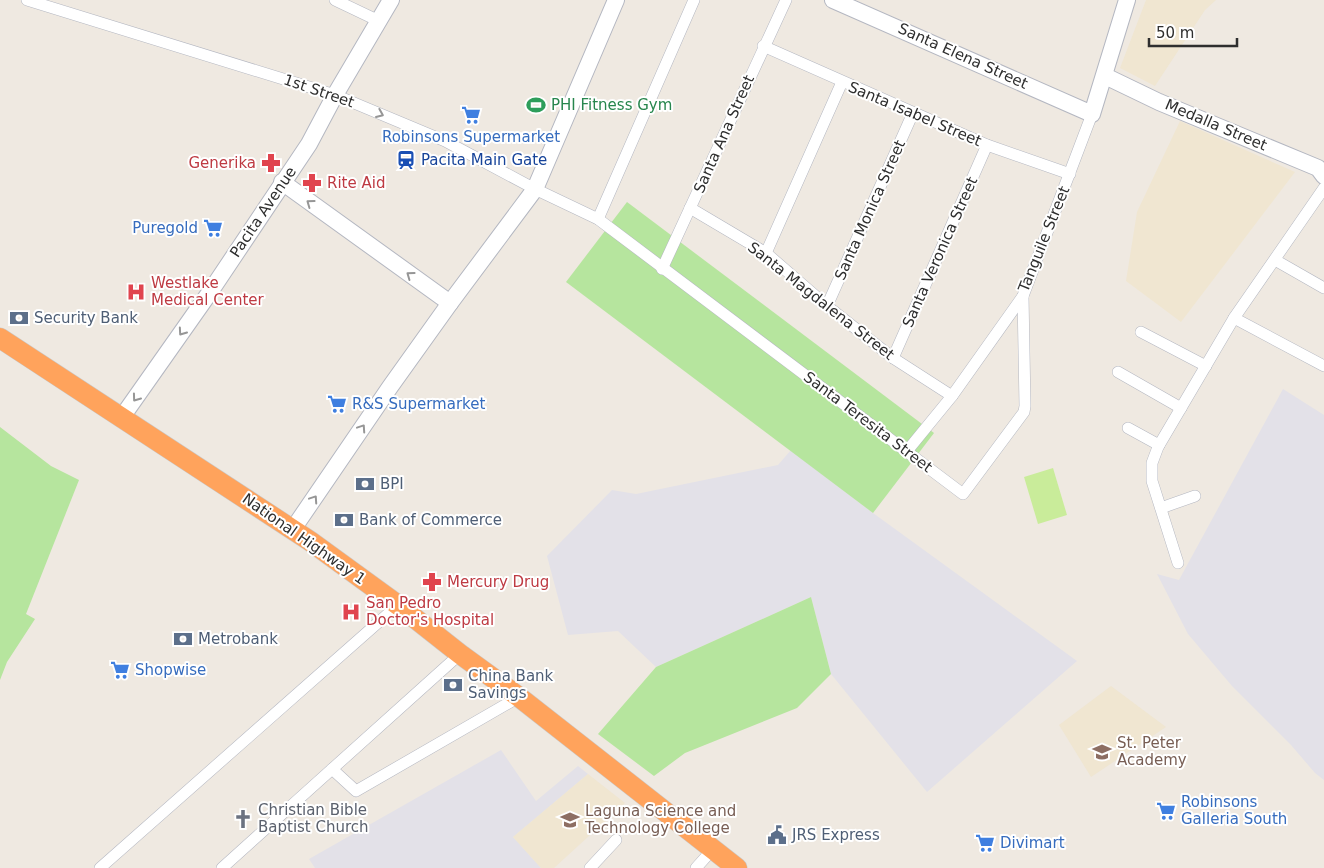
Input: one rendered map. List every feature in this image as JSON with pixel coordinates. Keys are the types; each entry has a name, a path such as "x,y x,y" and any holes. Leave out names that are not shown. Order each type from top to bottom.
{"highway":[{"name":"National Highway 1","path":"0,338 293,529 398,605 519,697 737,868"}],"main road":[{"name":"Pacita Avenue","path":"122,417 210,292 308,144 391,0"},
{"path":"293,529 390,387 535,189 616,0"},
{"name":"Tanguile Street","path":"1092,114 1127,0"},
{"name":"Santa Elena Street","path":"842,2 1092,114"},
{"name":"Medalla Street","path":"1105,76 1159,102 1318,168 1324,176"},
{"path":"282,182 450,303"}],"street":[{"name":"1st Street","path":"27,0 335,95 445,141 535,189 598,219"},
{"path":"335,0 379,20"},
{"path":"598,219 694,0"},
{"name":"Santa Ana Street","path":"662,269 786,0"},
{"name":"Santa Isabel Street","path":"764,46 987,145 1070,174"},
{"path":"766,253 842,82"},
{"name":"Santa Monica Street","path":"827,306 912,113"},
{"name":"Tanguile Street","path":"907,451 952,396 1023,296 1092,114"},
{"name":"Santa Veronica Street","path":"893,358 987,145"},
{"path":"1178,563 1152,481 1152,463 1159,445 1234,318 1324,188"},
{"name":"Santa Magdalena Street","path":"690,208 766,253 827,306 893,358 952,396"},
{"name":"Santa Teresita Street","path":"598,219 662,269 964,494 1024,412 1023,296"},
{"path":"1275,260 1324,288"},
{"path":"1234,318 1324,366"},
{"path":"1141,332 1206,366"},
{"path":"1118,372 1181,408"},
{"path":"1128,428 1159,445"},
{"path":"1160,508 1194,496"},
{"path":"100,868 398,605"},
{"path":"222,868 460,654"},
{"path":"332,769 356,791 519,697"},
{"path":"590,868 616,840"},
{"path":"696,868 713,850"}],"shaded area":[{"path":"1146,0 1216,0 1205,10 1155,86 1120,68"},
{"path":"1180,121 1295,172 1181,322 1126,281 1137,212"},
{"path":"1283,389 1324,415 1324,780 1315,773 1291,745 1232,686 1188,634 1157,574 1179,580"},
{"path":"791,450 873,513 1077,661 927,792 831,674 811,597 656,667 618,631 568,635 547,556 612,490 636,494 778,465"},
{"name":"St. Peter Academy","path":"1111,686 1166,727 1091,777 1059,725"},
{"path":"501,750 536,801 578,766 588,774 513,837 541,868 315,868 309,859"},
{"name":"Laguna Science and Technology College","path":"588,774 625,803 554,868 541,868 513,837"}],"green space":[{"path":"627,202 934,433 873,513 566,282"},
{"path":"0,427 51,466 79,480 26,614 35,619 7,662 0,680"},
{"path":"1053,468 1067,515 1038,524 1024,477"},
{"path":"811,597 831,674 797,708 685,753 654,776 598,734 656,667"}],"place":[{"name":"PHI Fitness Gym","path":"536,105"},
{"name":"Robinsons Supermarket","path":"471,115"},
{"name":"Pacita Main Gate","path":"406,160"},
{"name":"Generika","path":"271,163"},
{"name":"Rite Aid","path":"312,183"},
{"name":"Puregold","path":"213,228"},
{"name":"Westlake Medical Center","path":"136,292"},
{"name":"Security Bank","path":"19,318"},
{"name":"R&S Supermarket","path":"337,404"},
{"name":"BPI","path":"365,484"},
{"name":"Bank of Commerce","path":"344,520"},
{"name":"Mercury Drug","path":"432,582"},
{"name":"San Pedro Doctor's Hospital","path":"351,612"},
{"name":"Metrobank","path":"183,639"},
{"name":"Shopwise","path":"120,670"},
{"name":"China Bank Savings","path":"453,685"},
{"name":"St. Peter Academy","path":"1102,752"},
{"name":"Robinsons Galleria South","path":"1166,811"},
{"name":"Christian Bible Baptist Church","path":"243,819"},
{"name":"Laguna Science and Technology College","path":"570,820"},
{"name":"JRS Express","path":"777,835"},
{"name":"Divimart","path":"985,843"}]}
